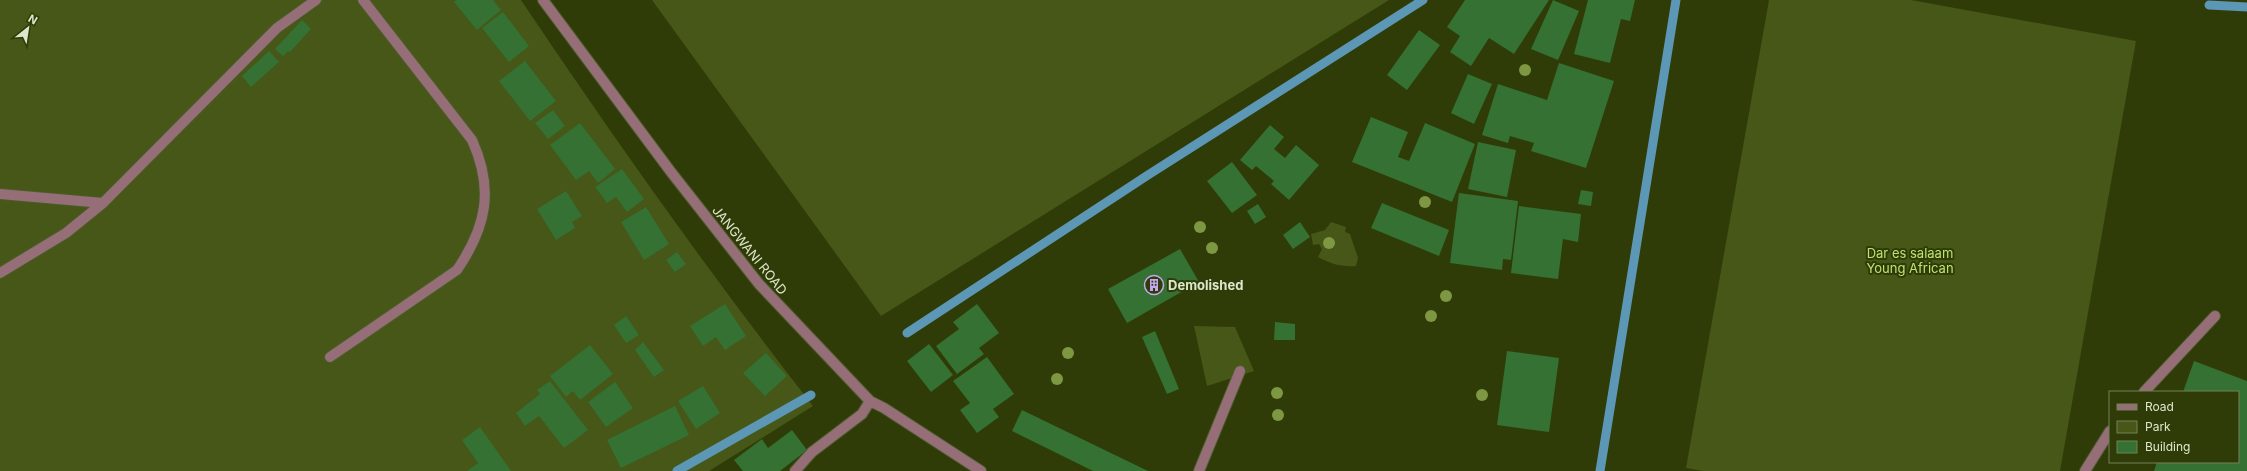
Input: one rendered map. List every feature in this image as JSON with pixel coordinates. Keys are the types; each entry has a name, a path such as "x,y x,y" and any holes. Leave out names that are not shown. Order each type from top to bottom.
{"street":[{"path":"0,273 66,233 102,203 277,28 316,0"},
{"path":"330,357 457,270 471,249 481,228 485,200 484,177 479,156 472,140 363,0"},
{"name":"JANGWANI ROAD","path":"543,0 671,172 759,284 870,401 884,408 981,471"},
{"path":"0,194 102,203"},
{"path":"2145,391 2215,316"},
{"path":"1199,471 1240,371"},
{"path":"795,471 812,452 862,414 870,401"},
{"path":"2085,471 2109,433"}],"green space":[{"path":"0,0 521,0 591,104 663,206 813,406 709,471 0,471"},
{"path":"652,0 1389,0 881,316"},
{"name":"Dar es salaam Young African","path":"1769,0 1911,0 2136,41 2060,471 1703,471 1686,468"},
{"path":"1331,222 1346,227 1345,232 1350,234 1358,258 1356,266 1346,266 1327,262 1318,257 1322,249 1319,244 1313,245 1311,234 1325,230"},
{"path":"1194,326 1235,327 1254,371 1207,386"}],"building":[{"path":"456,0 493,0 501,10 477,30 454,2"},
{"path":"1465,0 1549,0 1514,54 1489,38 1471,66 1450,52 1460,36 1447,27"},
{"path":"1553,0 1579,11 1558,60 1531,49"},
{"path":"1588,0 1635,0 1630,21 1621,19 1610,63 1574,54"},
{"path":"503,12 529,46 509,62 482,28"},
{"path":"302,20 311,29 290,52 288,51 283,56 275,49"},
{"path":"1419,30 1440,45 1407,90 1387,75"},
{"path":"269,51 279,62 251,87 242,76"},
{"path":"525,61 556,101 530,121 499,81"},
{"path":"1559,63 1614,81 1586,168 1531,151 1534,143 1510,136 1508,143 1482,135 1498,84 1547,100"},
{"path":"1468,74 1492,84 1474,124 1451,113"},
{"path":"553,110 565,126 548,139 535,123"},
{"path":"1371,117 1408,132 1398,157 1409,161 1425,123 1475,144 1452,202 1352,162"},
{"path":"580,123 615,169 598,183 589,171 576,180 550,145"},
{"path":"1270,125 1284,137 1274,149 1285,158 1296,145 1319,165 1289,200 1271,184 1274,181 1256,166 1252,170 1240,160"},
{"path":"1478,142 1516,150 1507,197 1468,189"},
{"path":"1232,162 1257,195 1232,213 1207,181"},
{"path":"622,169 644,199 627,212 616,197 607,203 595,187"},
{"path":"1581,190 1593,192 1591,206 1578,204"},
{"path":"566,191 582,216 572,222 575,228 556,240 537,209"},
{"path":"1459,193 1518,201 1511,260 1503,259 1502,270 1450,263"},
{"path":"1382,203 1449,230 1439,256 1371,228"},
{"path":"1258,204 1266,217 1255,224 1247,211"},
{"path":"1519,206 1581,214 1578,242 1563,239 1558,279 1511,273"},
{"path":"646,207 669,244 644,260 621,222"},
{"path":"1300,222 1310,237 1293,249 1283,235"},
{"name":"Demolished","path":"1180,249 1199,282 1127,323 1108,289"},
{"path":"677,252 686,264 675,272 666,260"},
{"path":"725,304 746,336 725,350 716,337 703,346 690,326"},
{"path":"977,304 999,333 979,348 984,354 957,374 936,346 959,329 953,322"},
{"path":"626,316 639,335 626,343 614,325"},
{"path":"1275,322 1295,324 1295,340 1274,340"},
{"path":"1155,331 1179,389 1167,394 1142,337"},
{"path":"643,342 664,370 654,377 635,350"},
{"path":"929,344 953,375 931,392 907,361"},
{"path":"590,345 613,374 580,400 573,391 566,397 550,376"},
{"path":"1507,351 1559,358 1549,432 1497,425"},
{"path":"766,353 787,376 765,396 743,373"},
{"path":"987,357 1014,394 993,409 999,417 977,433 960,410 970,403 953,381"},
{"path":"2194,361 2247,381 2247,471 2154,471 2157,463 2239,463 2239,391 2183,391"},
{"path":"550,381 588,430 564,448 539,416 525,426 516,413 540,394 537,390"},
{"path":"615,382 633,408 606,427 588,402"},
{"path":"703,386 720,413 696,429 678,401"},
{"path":"675,406 689,435 621,468 607,440"},
{"path":"1022,410 1148,471 1093,471 1012,431"},
{"path":"480,427 511,471 467,471 478,463 462,440"},
{"path":"792,430 807,450 780,471 743,471 734,460 762,439 768,448"}],"waterway":[{"path":"907,333 1148,175 1423,0"},
{"path":"1600,471 1676,0"},
{"path":"2209,5 2247,7"},
{"path":"677,471 811,395"}],"place":[{"name":"Demolished","path":"1154,285"}]}
